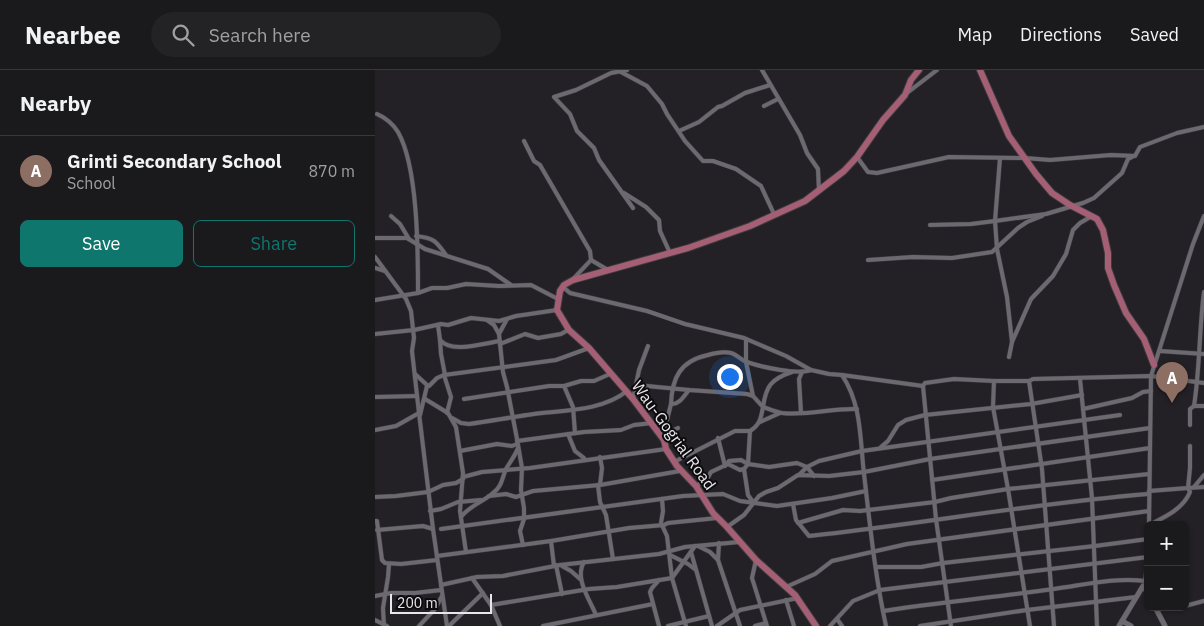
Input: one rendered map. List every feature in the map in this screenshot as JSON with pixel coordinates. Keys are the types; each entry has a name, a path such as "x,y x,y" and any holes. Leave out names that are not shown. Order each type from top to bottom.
{"main road":[{"path":"557,310 558,299 563,287 573,280 688,248 741,229 805,201 843,172 857,157 883,120 905,95 911,80 919,70"},
{"path":"979,70 1009,136 1036,174 1053,193 1097,219 1103,230 1108,253 1108,268 1121,302 1143,339 1154,365"},
{"name":"Wau-Gogrial Road","path":"557,310 569,330 589,348 633,398 664,440 666,449 680,471 695,486 717,518 756,560 798,598 816,626"}],"street":[{"path":"627,70 611,74 576,90 554,97 570,114 577,131 594,148 599,160 633,208"},
{"path":"762,70 800,135 807,153 818,169 819,190"},
{"path":"905,95 937,70"},
{"path":"621,72 647,86 703,161 713,161 736,169 761,186 774,214"},
{"path":"679,131 699,122 718,107 745,93 770,85"},
{"path":"763,106 778,99"},
{"path":"377,114 387,119 396,129 406,153 412,184 417,236 418,293"},
{"path":"868,260 913,257 952,258 992,252 1027,222 1094,198 1122,173 1128,158 1135,156 1140,147 1177,133 1204,128"},
{"path":"524,142 534,161 540,165 590,251 591,260 573,280"},
{"path":"857,157 869,172 877,173 949,157 1050,160 1111,155 1135,156"},
{"path":"1000,158 995,221 997,249 1006,285 1012,342"},
{"path":"620,190 646,207 659,220 660,231 670,253"},
{"path":"930,225 971,224 1046,214"},
{"path":"391,216 403,228 409,239"},
{"path":"1009,357 1012,342 1031,300 1053,276 1064,258 1073,230 1080,222 1092,216"},
{"path":"1149,521 1151,376 1193,244 1204,216"},
{"path":"375,238 401,236 425,249 488,269 512,286"},
{"path":"417,236 434,240 446,255"},
{"path":"375,257 410,305 414,330 412,351 419,418 441,590 448,626"},
{"path":"591,260 606,270"},
{"path":"375,268 385,271"},
{"path":"375,300 462,284 536,286 558,299"},
{"path":"563,287 567,292 573,294 647,310 685,324 746,338 786,356 811,370 829,374 923,386 925,383 954,379 1029,381 1033,379 1151,376 1204,383"},
{"path":"1191,425 1191,409 1194,406 1202,354 1204,292"},
{"path":"375,334 414,330 437,325 450,325 470,318 499,322 509,318 557,310"},
{"path":"499,334 504,322 509,318"},
{"path":"487,320 494,325 499,334 503,368 509,392 521,468 524,519 520,531 523,545"},
{"path":"437,325 444,375 451,396 447,412"},
{"path":"440,340 445,345 456,347 500,342 525,334 538,338 561,334 569,330"},
{"path":"746,338 746,362 753,396"},
{"path":"633,398 639,370 648,346"},
{"path":"427,386 444,375 556,360 589,348"},
{"path":"1159,351 1202,354"},
{"path":"670,434 666,424 671,404 672,388 677,373 686,364 698,357 733,353 746,362 792,372 811,370"},
{"path":"760,422 765,394 771,382 782,375 792,372"},
{"path":"801,413 799,379 802,372"},
{"path":"415,374 427,386"},
{"path":"464,399 549,386 564,386 581,381 597,380 611,374"},
{"path":"843,375 851,387 857,409 871,530 886,626"},
{"path":"1080,379 1093,498 1097,626"},
{"path":"994,381 993,407 999,432 1029,626"},
{"path":"1029,381 1043,485 1054,626"},
{"path":"636,385 747,394 753,396 763,407 780,413 857,409"},
{"path":"419,418 427,386"},
{"path":"564,386 573,409 575,433"},
{"path":"923,386 927,441 950,624"},
{"path":"671,404 679,401 689,390"},
{"path":"425,399 447,412 453,418 466,424 603,403 627,391"},
{"path":"1083,409 1132,398 1143,392 1151,391"},
{"path":"881,448 898,425 906,420 925,415 1031,404 1082,395"},
{"path":"375,404 377,398 417,396"},
{"path":"1194,406 1204,406"},
{"path":"375,430 396,426 419,413"},
{"path":"674,462 735,431 750,431 760,422 780,413"},
{"path":"727,527 744,515 753,502 766,492 778,488 807,467 819,461 881,448 1120,415"},
{"path":"453,418 463,478 460,501 466,552"},
{"path":"460,451 494,445 512,446 568,434 621,430 652,423"},
{"path":"664,440 678,428"},
{"path":"798,475 829,476 864,472 1086,436 1150,428"},
{"path":"750,431 748,464 744,469 748,495 753,502"},
{"path":"568,434 575,450 585,459"},
{"path":"718,438 725,466"},
{"path":"461,517 470,508 496,491 502,484 506,469 517,444"},
{"path":"1156,521 1173,512 1183,503 1190,492 1188,488 1191,468 1190,446"},
{"path":"932,480 1150,448"},
{"path":"375,491 377,497 428,492 443,485 457,483 463,478 482,472 666,449"},
{"path":"600,457 602,468 599,485 613,559"},
{"path":"725,466 729,461 736,460 769,467 797,463 807,467 814,476"},
{"path":"695,486 707,479 711,472 728,464 740,470 744,469"},
{"path":"489,496 506,494 515,497 533,491 599,485 680,471"},
{"path":"798,523 843,510 869,510 935,502 1008,489 1149,474"},
{"path":"1194,486 1204,475"},
{"path":"793,504 798,523 809,536 871,530 936,519 1045,506 1093,498 1194,486 1204,487"},
{"path":"441,529 701,495 723,494 740,501 770,506 793,504 866,491"},
{"path":"662,499 663,510 661,518 667,536 672,578 686,624"},
{"path":"430,510 441,509 460,501 483,500"},
{"path":"785,587 815,574 832,561 875,551 939,538 1149,511"},
{"path":"375,521 377,521 376,531 382,560 389,564 629,528 717,518"},
{"path":"376,531 423,526 433,529"},
{"path":"877,567 921,567 943,562 1144,540"},
{"path":"551,541 562,594"},
{"path":"375,596 441,590 472,578 506,576 557,565 670,553 697,546 740,542"},
{"path":"719,543 718,560 740,626"},
{"path":"491,605 672,578 683,561 697,546"},
{"path":"697,546 710,552 718,560"},
{"path":"691,552 712,626"},
{"path":"670,553 697,572"},
{"path":"830,626 853,601 880,590 1144,558"},
{"path":"755,626 767,625 752,578 756,560"},
{"path":"584,562 580,568 581,580 596,615"},
{"path":"385,625 383,614 389,564"},
{"path":"557,565 571,571 581,580"},
{"path":"472,578 491,605 500,626"},
{"path":"659,580 651,590 659,626"},
{"path":"883,611 1097,582 1132,580 1144,582"},
{"path":"1131,626 1120,624 1144,584"},
{"path":"419,626 435,609 441,590"},
{"path":"448,626 483,594"},
{"path":"920,626 950,624 1027,610 1136,597"},
{"path":"717,626 740,610 798,598"},
{"path":"786,600 794,626"},
{"path":"1189,605 1204,601"},
{"path":"543,626 556,625 653,604"},
{"path":"1158,611 1165,626"},
{"path":"668,626 686,624 709,616"},
{"path":"375,620 385,625"},
{"path":"837,620 843,626"}],"place":[{"name":"Grinti Secondary School","path":"1172,403"}]}
